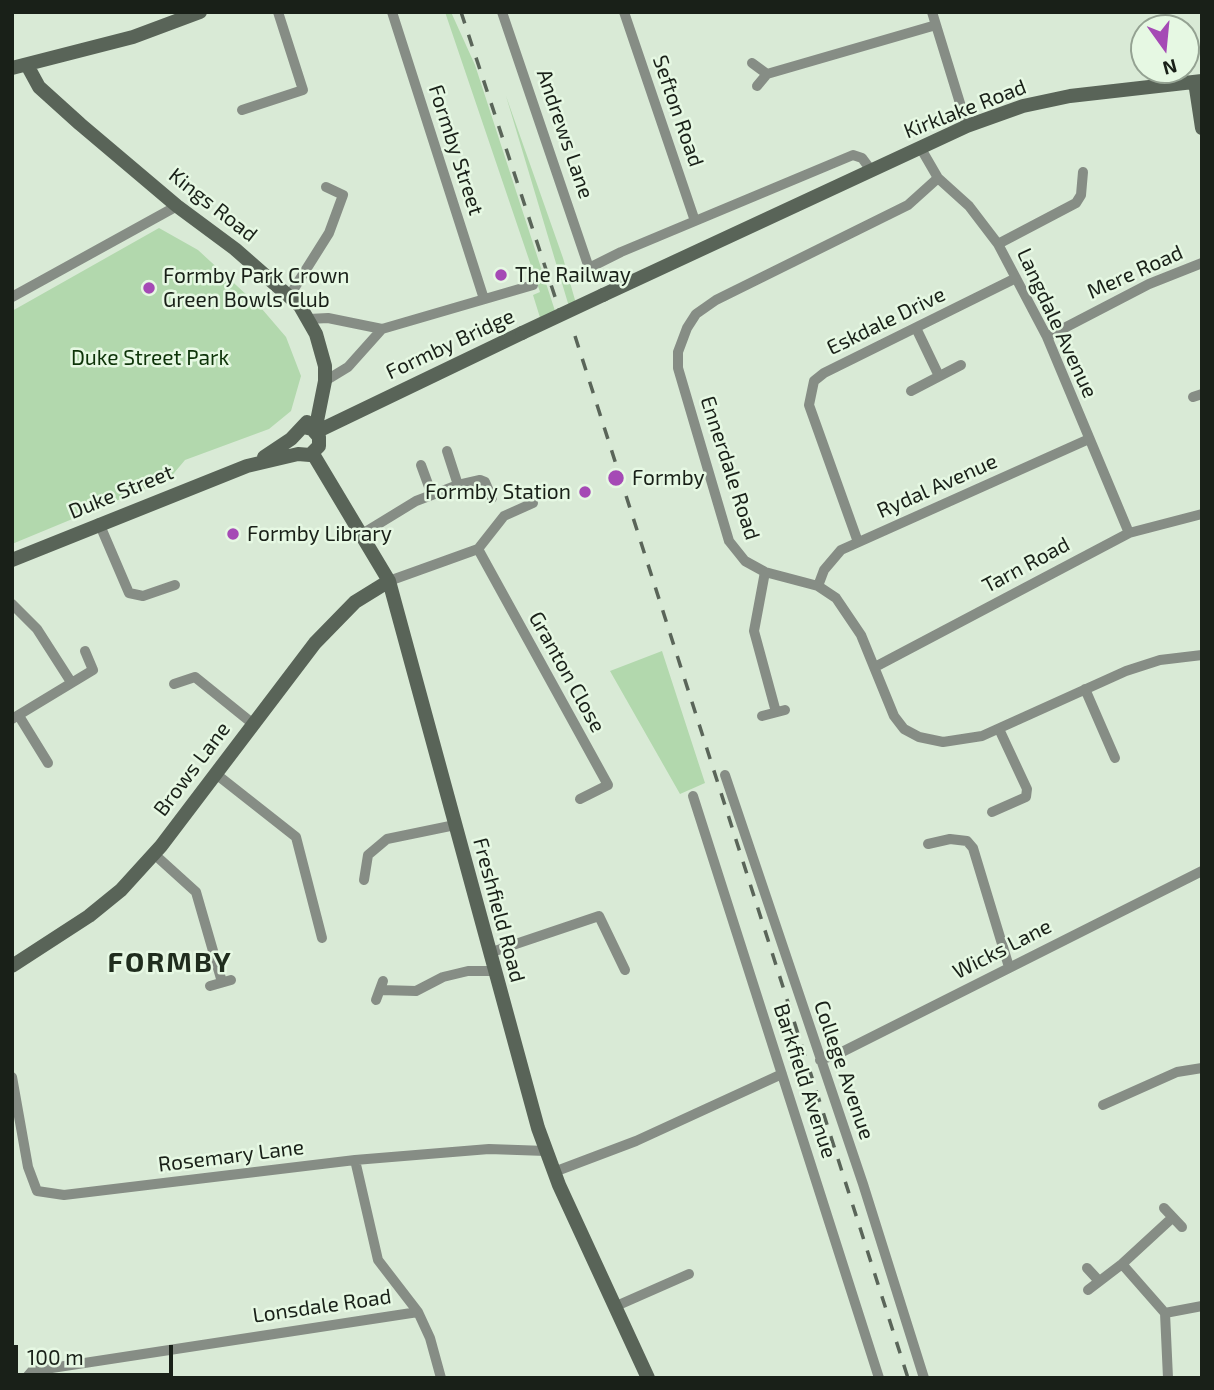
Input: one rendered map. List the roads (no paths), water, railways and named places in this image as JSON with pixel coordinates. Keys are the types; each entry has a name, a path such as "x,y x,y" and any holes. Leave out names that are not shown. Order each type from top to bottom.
{"street":[{"path":"12,68 133,37 200,12"},
{"path":"242,110 303,90 278,12"},
{"name":"Formby Street","path":"392,12 484,299"},
{"name":"Andrews Lane","path":"502,12 589,268 695,221"},
{"name":"Sefton Road","path":"624,12 695,221"},
{"path":"932,12 967,126"},
{"path":"757,86 767,74 936,25"},
{"path":"752,63 767,74"},
{"name":"Kings Road","path":"27,65 39,88 177,206 290,295 309,320 321,351 325,381 312,430"},
{"name":"Kirklake Road","path":"603,295 967,126 1023,106 1069,96 1180,84"},
{"path":"1198,84 1202,128"},
{"name":"Langdale Avenue","path":"920,147 938,178 969,206 998,244 1047,337 1129,533"},
{"path":"695,221 853,155 862,158 871,170"},
{"path":"998,244 1076,203 1081,195 1083,172"},
{"name":"Ennerdale Road","path":"938,178 908,205 716,300 696,314 682,339 678,368 729,541 745,561 765,572 818,586 836,598 848,612 875,667 894,716 904,729 919,737 943,742 963,741 999,729 1085,689 1160,660 1202,655"},
{"path":"290,295 329,233 343,195 326,187"},
{"path":"12,297 177,206"},
{"name":"Mere Road","path":"1047,337 1149,284 1202,263"},
{"name":"Eskdale Drive","path":"858,542 809,405 814,381 824,373 1016,278"},
{"path":"309,320 328,318 382,329 533,285"},
{"name":"Formby Bridge","path":"312,430 603,295"},
{"path":"916,328 939,376"},
{"path":"325,381 348,367 382,329"},
{"path":"911,391 961,365"},
{"path":"312,430 320,441 313,453 298,454 292,447 291,439 295,431 312,430"},
{"name":"Duke Street","path":"247,466 291,439"},
{"name":"Rydal Avenue","path":"818,586 831,559 858,542 1089,439"},
{"path":"447,450 458,485"},
{"name":"Freshfield Road","path":"313,453 389,581 489,953 546,1151 648,1378"},
{"name":"Duke Street","path":"12,560 247,466 298,454"},
{"path":"421,465 432,495"},
{"path":"362,534 432,495 458,485 480,480 485,482 492,498"},
{"path":"389,581 478,549 504,516 533,503"},
{"name":"Tarn Road","path":"875,667 1129,533 1202,514"},
{"path":"99,523 129,593 143,596 175,585"},
{"name":"Granton Close","path":"478,549 608,785"},
{"path":"762,716 780,711 754,631 765,572"},
{"name":"Brows Lane","path":"12,966 89,916 121,890 154,854 315,643 355,602 389,581"},
{"path":"12,604 37,629 71,682"},
{"path":"48,763 16,718 93,670 85,652"},
{"path":"174,684 195,677 252,723"},
{"path":"1085,689 1115,758"},
{"path":"992,812 1026,797 1027,789 999,729"},
{"path":"216,774 296,837 322,938"},
{"name":"College Avenue","path":"726,775 924,1378"},
{"path":"580,799 620,779"},
{"name":"Barkfield Avenue","path":"693,796 879,1378"},
{"path":"364,880 368,855 387,839 455,825"},
{"path":"928,844 950,839 967,841 973,848 1009,967"},
{"path":"154,854 196,892 227,981 210,986"},
{"name":"Wicks Lane","path":"820,1060 839,1053 1202,871"},
{"path":"489,953 599,916 625,970"},
{"path":"380,990 416,991 443,977 468,971 494,971"},
{"path":"1103,1105 1177,1072 1202,1068"},
{"path":"554,1172 636,1141 782,1074"},
{"name":"Rosemary Lane","path":"12,1077 28,1167 37,1191 64,1195 355,1160 489,1149 546,1151"},
{"name":"Lonsdale Road","path":"355,1160 378,1261 418,1312 430,1338 441,1378"},
{"path":"1164,1208 1182,1227"},
{"path":"1088,1290 1122,1264 1172,1217"},
{"path":"1122,1264 1165,1313 1168,1378"},
{"path":"1087,1268 1099,1281"},
{"path":"614,1307 689,1274"},
{"path":"1165,1313 1202,1306"},
{"name":"Lonsdale Road","path":"26,1378 32,1371 418,1312"}],"railway":[{"path":"461,12 564,324"},
{"path":"575,336 908,1378"}],"place":[{"name":"The Railway","path":"501,275"},
{"name":"Formby Park Crown Green Bowls Club","path":"149,288"},
{"name":"Formby","path":"616,478"},
{"name":"Formby Station","path":"585,492"},
{"name":"Formby Library","path":"233,534"}],"district":[{"name":"FORMBY","path":"170,963"}],"park label":[{"name":"Duke Street Park","path":"150,358"}]}
